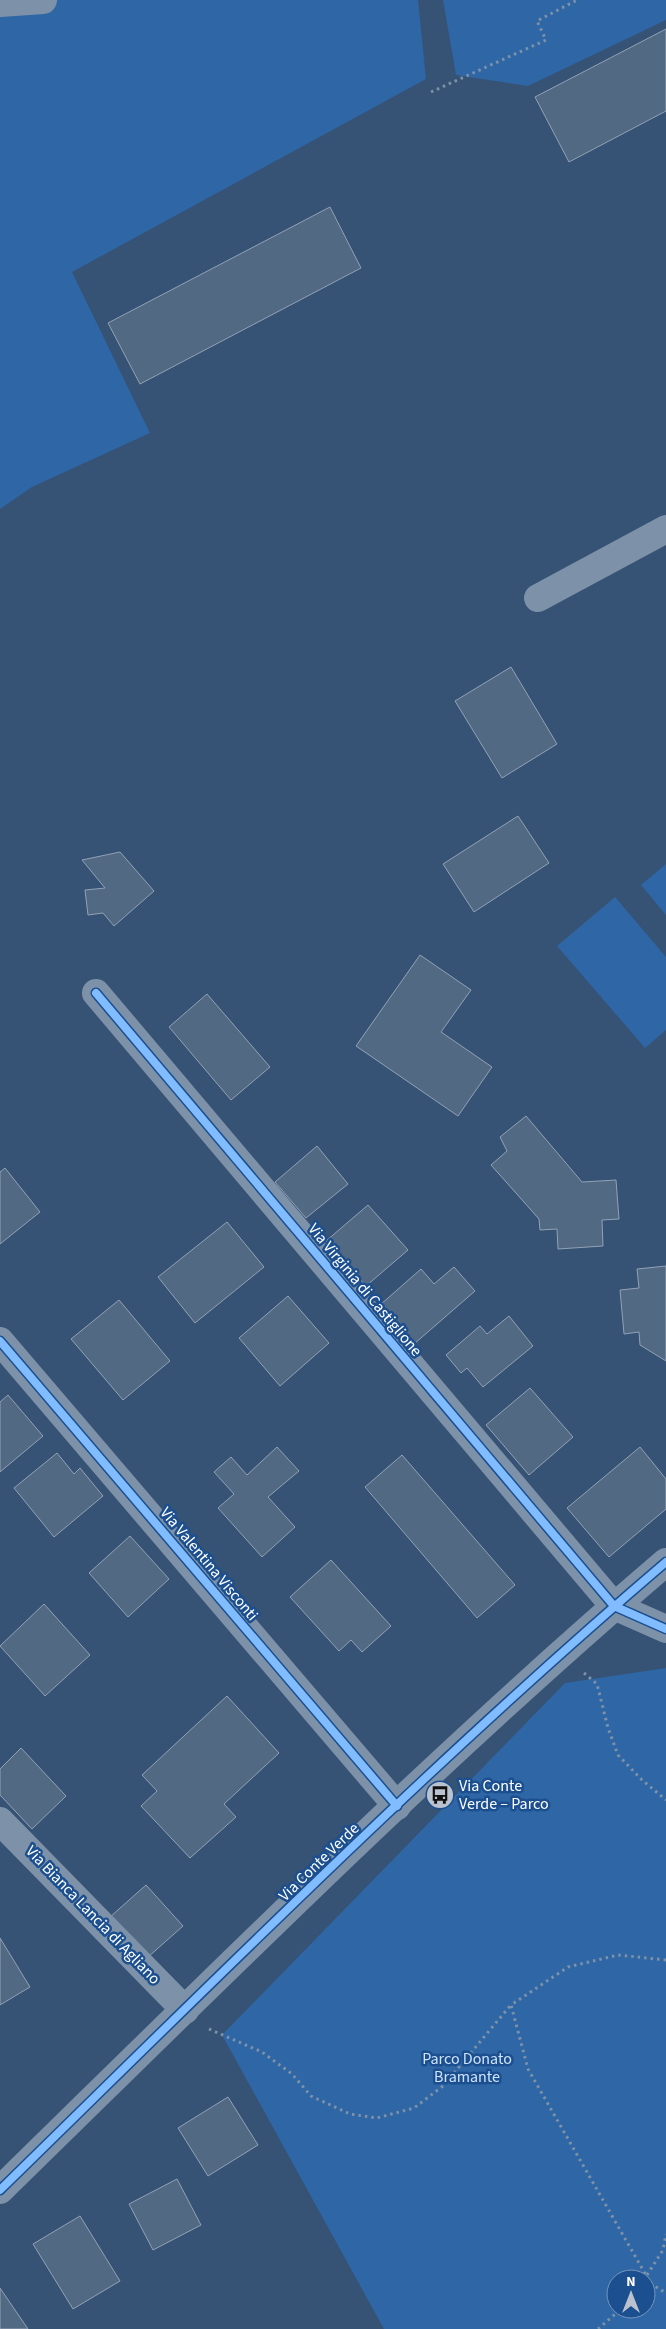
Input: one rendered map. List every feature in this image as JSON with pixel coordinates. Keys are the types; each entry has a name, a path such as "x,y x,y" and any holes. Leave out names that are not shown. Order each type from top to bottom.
{"street":[{"path":"0,3 43,0"},
{"path":"538,598 666,529"},
{"name":"Via Virginia di Castiglione","path":"96,992 614,1606"},
{"name":"Via Valentina Visconti","path":"0,1341 397,1806"},
{"name":"Via Conte Verde","path":"0,2190 397,1806 560,1653 614,1606 654,1587 666,1562"},
{"path":"614,1606 666,1629"},
{"name":"Via Bianca Lancia di Agliano","path":"0,1821 185,2010"}],"path":[{"path":"431,92 546,40 537,21 577,0"},
{"path":"560,1653 597,1684 608,1728 618,1754 642,1780 666,1800"},
{"path":"185,2010 210,2030 262,2052 292,2074 311,2096 350,2114 377,2118 414,2108 443,2086 510,2005 568,1967 618,1955 666,1960"},
{"path":"510,2005 528,2069 643,2269"},
{"path":"650,2269 663,2250 666,2234"},
{"path":"598,2329 610,2319"}],"green space":[{"path":"43,0 418,0 426,79 72,272 150,433 32,487 0,509 0,3"},
{"path":"443,0 666,0 666,20 528,86 456,75"},
{"path":"666,864 666,915 641,885"},
{"path":"615,897 666,957 666,1030 645,1048 557,946"},
{"name":"Parco Donato Bramante","path":"666,1668 666,2329 384,2329 222,2035 565,1683"}],"building":[{"path":"666,29 666,111 569,162 535,97"},
{"path":"330,207 361,268 140,384 108,323"},
{"path":"511,667 557,744 502,778 455,701"},
{"path":"518,816 549,863 474,912 443,864"},
{"path":"120,852 154,891 114,926 103,913 88,915 85,890 105,888 82,860"},
{"path":"420,955 471,990 441,1032 492,1067 458,1116 356,1046"},
{"path":"207,994 270,1067 231,1100 169,1027"},
{"path":"526,1116 582,1182 616,1180 619,1219 602,1220 603,1246 558,1249 557,1229 540,1230 539,1219 491,1165 507,1151 500,1137"},
{"path":"317,1146 348,1184 306,1218 275,1182"},
{"path":"5,1168 40,1212 0,1244 0,1172"},
{"path":"368,1205 408,1250 366,1286 326,1241"},
{"path":"227,1222 264,1267 195,1323 158,1277"},
{"path":"666,1266 666,1361 640,1345 639,1332 624,1334 620,1290 639,1288 637,1269"},
{"path":"454,1267 475,1291 414,1344 380,1305 421,1269 434,1284"},
{"path":"288,1296 329,1343 280,1386 239,1338"},
{"path":"119,1300 170,1361 123,1400 71,1339"},
{"path":"509,1316 533,1346 483,1387 467,1368 461,1373 446,1355 480,1326 487,1334"},
{"path":"530,1388 573,1437 529,1475 486,1425"},
{"path":"8,1395 43,1436 0,1472 0,1402"},
{"path":"277,1447 299,1471 268,1497 295,1527 262,1557 218,1508 234,1494 214,1472 231,1457 247,1475"},
{"path":"640,1447 666,1479 666,1509 609,1557 567,1508"},
{"path":"57,1453 74,1474 80,1468 103,1496 54,1537 14,1488"},
{"path":"402,1455 515,1585 477,1618 365,1487"},
{"path":"130,1536 169,1579 128,1617 89,1573"},
{"path":"331,1560 391,1626 362,1652 351,1640 339,1651 290,1597"},
{"path":"44,1604 90,1655 45,1696 0,1646"},
{"path":"227,1696 279,1753 224,1804 236,1817 190,1858 141,1806 157,1791 142,1775"},
{"path":"21,1748 66,1796 32,1829 0,1795 0,1769"},
{"path":"146,1885 183,1926 147,1958 110,1917"},
{"path":"0,1938 30,1987 0,2005"},
{"path":"228,2097 258,2145 208,2176 178,2128"},
{"path":"177,2179 201,2225 153,2250 129,2204"},
{"path":"80,2216 120,2281 73,2309 33,2244"},
{"path":"0,2288 28,2329 0,2329"}],"cycle path":[{"path":"96,993 614,1606 666,1629"},
{"path":"0,1341 397,1806"},
{"path":"0,2190 328,1870 495,1714 666,1562"}],"place":[{"name":"Via Conte Verde – Parco","path":"440,1795"}]}
